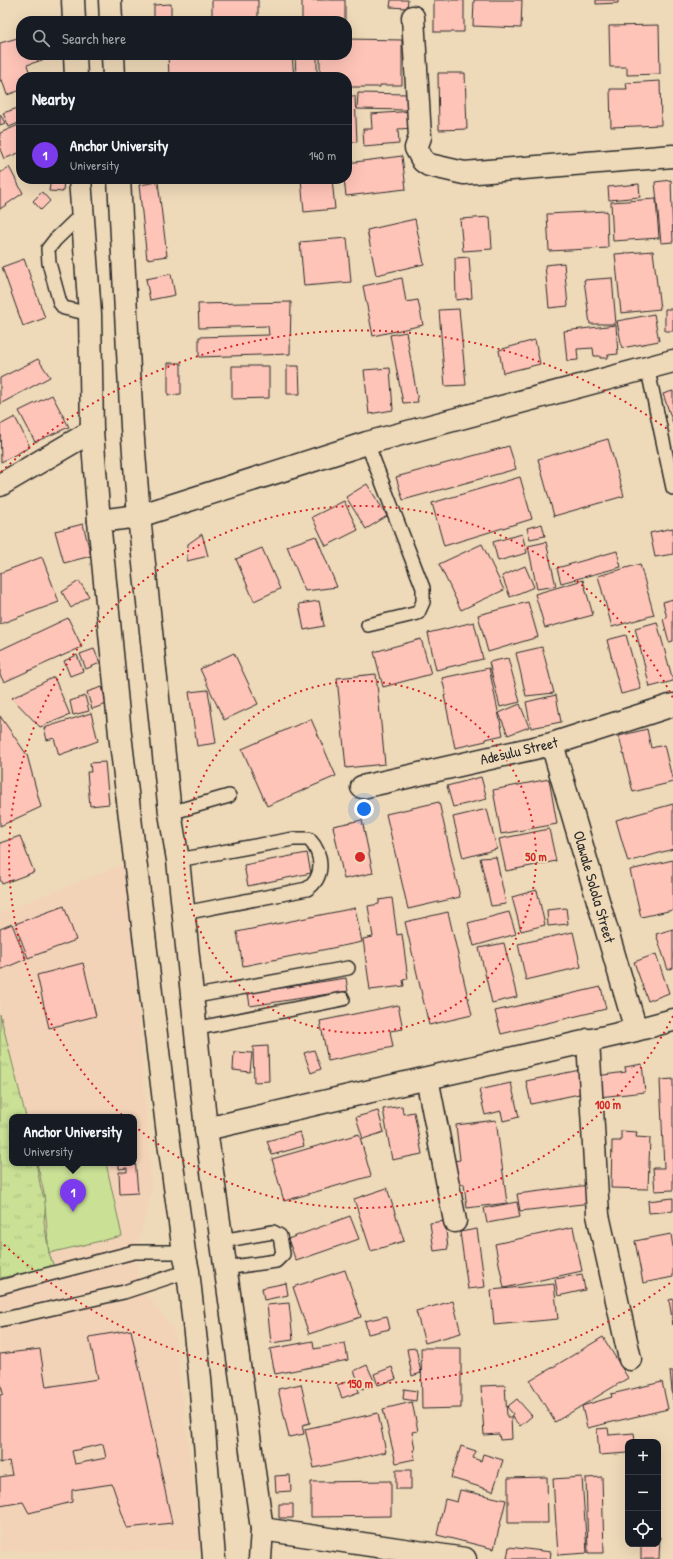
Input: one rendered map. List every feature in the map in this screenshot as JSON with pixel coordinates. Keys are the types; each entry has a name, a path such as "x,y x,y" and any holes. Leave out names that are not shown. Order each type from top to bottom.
{"street":[{"path":"73,0 74,16"},
{"path":"110,0 111,16"},
{"path":"413,17 420,137 416,148 423,161 429,165 464,173 673,156"},
{"path":"75,60 76,72"},
{"path":"113,60 114,72"},
{"path":"80,184 90,314 92,431 99,521 120,734 186,1261 200,1386 214,1559"},
{"path":"119,184 132,428 139,516 170,813 178,860 184,913 194,1029 206,1129 262,1529 260,1559"},
{"path":"99,521 139,516 367,443 647,366 673,361"},
{"path":"0,485 92,431"},
{"name":"Adesulu Street","path":"362,787 552,744 673,705"},
{"name":"Olawale Solola Street","path":"552,744 636,1030"},
{"path":"206,1129 636,1030 673,1020"},
{"path":"588,1040 598,1215 630,1358"},
{"path":"427,1078 454,1221"},
{"path":"262,1529 465,1559"}],"lane":[{"path":"82,214 55,240 48,249 49,263 60,303 64,308 90,314"},
{"path":"647,366 673,488"},
{"path":"367,443 423,588 423,602 418,613 368,624"},
{"path":"170,813 229,796"},
{"path":"178,860 293,839 309,839 317,848 320,870 316,883 307,889 184,913"},
{"path":"191,997 348,968"},
{"path":"194,1029 343,998"},
{"path":"221,1241 273,1232 280,1236 283,1254 276,1261 225,1268"},
{"path":"0,1287 134,1252 186,1261"},
{"path":"0,1320 124,1292 186,1261"}],"shaded area":[{"path":"127,863 152,1188 140,1236 134,1252 140,1286 174,1331 201,1550 0,1551 0,913"}],"green space":[{"path":"0,1014 25,1114 9,1114 9,1166 37,1166 41,1189 46,1202 44,1222 49,1253 54,1267 0,1278"},
{"path":"38,1166 107,1166 122,1236 49,1253 44,1193"}],"building":[{"path":"212,0 258,0 258,16 212,16"},
{"path":"302,0 345,0 345,16 302,16"},
{"path":"391,0 408,0 407,8 390,7"},
{"path":"434,0 464,0 464,32 434,32"},
{"path":"474,0 522,0 521,28 473,26"},
{"path":"596,0 618,0 618,3 596,4"},
{"path":"171,4 171,16 154,16 154,5"},
{"path":"659,25 660,74 627,75 627,67 610,67 609,26"},
{"path":"16,38 16,60 42,60 27,65 29,72 16,72 16,92 7,95 2,80 0,81 0,43"},
{"path":"352,39 402,40 402,85 352,87 352,72 320,72 320,60 352,60"},
{"path":"168,60 292,60 294,72 169,72"},
{"path":"295,60 317,60 317,72 296,72"},
{"path":"438,73 465,73 467,129 439,130"},
{"path":"660,81 661,125 611,127 610,89 627,89 626,83"},
{"path":"358,93 408,94 408,110 357,109"},
{"path":"352,96 355,96 357,142 352,142"},
{"path":"16,109 16,124 9,127 3,113"},
{"path":"414,111 415,128 398,129 399,144 364,147 363,129 372,129 371,114"},
{"path":"0,114 5,123 0,125"},
{"path":"16,126 16,154 4,159 0,149 0,133"},
{"path":"402,156 406,189 346,196 345,184 352,184 352,162"},
{"path":"9,167 16,180 16,184 18,184 23,193 0,209 0,173"},
{"path":"671,180 673,242 661,243 655,182"},
{"path":"50,184 64,184 63,192 49,191"},
{"path":"158,184 167,256 147,259 139,185"},
{"path":"301,184 332,184 335,209 304,212"},
{"path":"639,184 640,197 609,200 608,187"},
{"path":"42,192 50,201 41,210 33,201"},
{"path":"656,199 659,238 613,241 611,202"},
{"path":"607,211 608,248 549,251 547,214"},
{"path":"490,217 492,249 463,251 460,219"},
{"path":"415,219 424,264 376,275 367,230"},
{"path":"347,238 351,282 304,286 300,242"},
{"path":"653,251 660,309 621,313 615,254"},
{"path":"469,257 472,298 456,300 455,258"},
{"path":"24,259 45,318 23,326 2,267"},
{"path":"564,263 568,306 549,308 545,265"},
{"path":"171,274 175,295 150,300 146,279"},
{"path":"402,278 406,302 418,300 423,325 373,336 363,286"},
{"path":"612,278 616,324 590,324 584,280"},
{"path":"291,302 290,354 199,357 199,337 269,335 268,326 199,328 198,304"},
{"path":"459,309 466,385 445,386 439,310"},
{"path":"665,309 673,309 673,331 665,331"},
{"path":"654,314 659,341 622,348 617,321"},
{"path":"616,325 618,354 608,355 608,358 600,358 600,356 594,356 593,348 577,349 578,360 567,361 564,331"},
{"path":"406,332 418,402 403,403 390,335"},
{"path":"535,340 540,364 503,373 499,350"},
{"path":"38,359 50,377 0,404 0,378"},
{"path":"168,363 181,363 181,394 168,395"},
{"path":"232,366 269,366 269,398 232,399"},
{"path":"287,366 299,366 300,394 287,394"},
{"path":"390,368 393,410 369,414 364,370"},
{"path":"673,391 673,423 663,394"},
{"path":"52,395 69,427 35,442 19,411"},
{"path":"15,417 30,447 1,462 0,425"},
{"path":"608,439 624,496 554,516 538,459"},
{"path":"509,446 516,469 403,500 396,477"},
{"path":"520,477 532,519 444,546 432,503"},
{"path":"367,484 387,516 366,529 346,497"},
{"path":"344,501 358,530 326,546 312,517"},
{"path":"83,524 91,556 64,563 55,531"},
{"path":"542,524 545,536 530,539 527,528"},
{"path":"673,528 673,554 655,557 650,533"},
{"path":"202,534 208,556 187,561 188,544"},
{"path":"522,534 527,553 498,561 493,542"},
{"path":"316,536 337,587 305,591 287,546"},
{"path":"546,542 556,586 537,589 528,546"},
{"path":"482,544 504,590 461,610 439,564"},
{"path":"262,548 280,589 254,601 236,559"},
{"path":"617,551 621,567 561,583 557,568"},
{"path":"42,557 59,602 0,624 0,573"},
{"path":"640,564 654,615 612,627 598,576"},
{"path":"525,566 534,587 510,597 502,576"},
{"path":"583,580 593,615 545,628 535,594"},
{"path":"79,581 89,596 71,608 62,592"},
{"path":"673,599 673,641 669,642 663,619 667,618 663,602"},
{"path":"319,601 324,626 304,630 299,604"},
{"path":"528,602 538,637 488,652 478,615"},
{"path":"68,618 82,647 4,682 0,675 0,650"},
{"path":"474,622 483,659 436,670 428,633"},
{"path":"657,622 673,681 650,687 635,628"},
{"path":"626,635 641,689 621,694 607,640"},
{"path":"421,639 431,674 383,687 374,652"},
{"path":"542,647 554,693 526,696 516,653"},
{"path":"94,649 100,663 86,669 80,654"},
{"path":"234,653 258,704 224,720 200,669"},
{"path":"77,655 83,671 70,676 64,661"},
{"path":"508,658 520,702 500,707 489,662"},
{"path":"489,668 503,735 486,739 486,741 455,748 442,678"},
{"path":"376,674 385,764 346,768 337,678"},
{"path":"54,677 70,715 40,727 12,698"},
{"path":"102,687 107,704 92,709 87,692"},
{"path":"208,690 216,743 197,746 189,692"},
{"path":"556,695 561,722 531,728 526,702"},
{"path":"85,696 89,711 73,715 70,701"},
{"path":"520,704 529,727 508,735 499,713"},
{"path":"91,713 98,741 59,755 54,738 47,740 44,728"},
{"path":"0,716 27,755 41,807 0,826"},
{"path":"311,719 336,776 267,806 242,749"},
{"path":"647,729 651,748 664,745 673,782 633,792 619,736"},
{"path":"105,762 109,804 90,806 87,772 91,772 90,763"},
{"path":"481,777 487,799 453,807 447,786"},
{"path":"549,779 557,824 501,834 493,790"},
{"path":"439,802 460,897 408,909 386,814"},
{"path":"673,804 673,849 628,862 616,820"},
{"path":"487,809 497,849 463,858 453,817"},
{"path":"362,820 373,873 344,879 333,826"},
{"path":"549,829 556,861 506,871 499,839"},
{"path":"20,836 34,872 2,884 0,879 0,843"},
{"path":"307,853 311,873 248,886 244,865"},
{"path":"496,857 506,904 491,906 480,858"},
{"path":"673,860 673,910 641,917 630,870"},
{"path":"537,890 545,925 521,931 512,897"},
{"path":"392,898 397,935 402,934 408,979 403,980 404,986 370,990 363,939 373,937 368,906 379,904 379,900"},
{"path":"64,906 76,940 28,958 15,924"},
{"path":"355,908 362,942 243,966 237,932"},
{"path":"566,908 568,924 548,926 547,910"},
{"path":"448,912 472,1015 429,1025 405,922"},
{"path":"509,912 516,934 474,946 468,923"},
{"path":"12,924 26,959 0,970 0,929"},
{"path":"673,929 673,968 668,970 656,934"},
{"path":"573,932 581,967 526,980 518,944"},
{"path":"504,943 517,997 492,1003 479,948"},
{"path":"656,954 669,993 648,1001 634,962"},
{"path":"83,963 96,1016 49,1028 37,975"},
{"path":"346,978 348,991 250,1006 248,993"},
{"path":"601,987 606,1009 501,1034 495,1011"},
{"path":"398,1005 403,1029 390,1031 393,1047 328,1061 320,1021"},
{"path":"268,1046 269,1081 254,1082 253,1047"},
{"path":"314,1050 321,1069 311,1073 304,1053"},
{"path":"234,1052 252,1053 250,1072 233,1070"},
{"path":"642,1064 645,1092 599,1097 596,1076 626,1072 625,1067"},
{"path":"580,1070 584,1093 531,1104 526,1081"},
{"path":"673,1079 673,1190 655,1191 653,1168 664,1168 660,1080"},
{"path":"511,1083 519,1117 503,1121 501,1111 485,1115 479,1090"},
{"path":"402,1106 403,1114 414,1112 422,1154 392,1160 383,1109"},
{"path":"378,1111 384,1132 363,1139 356,1117"},
{"path":"496,1120 507,1203 467,1208 464,1184 456,1185 453,1161 460,1160 456,1125"},
{"path":"621,1131 637,1132 636,1137 650,1138 648,1189 611,1188 612,1141 621,1141"},
{"path":"300,1132 304,1146 272,1155 267,1141"},
{"path":"359,1134 371,1176 284,1201 272,1159"},
{"path":"119,1166 136,1166 138,1193 120,1194 119,1172 127,1172 127,1168 119,1169"},
{"path":"589,1185 591,1203 520,1211 517,1194"},
{"path":"387,1188 404,1241 371,1251 354,1199"},
{"path":"673,1198 673,1211 649,1213 648,1201"},
{"path":"517,1202 520,1217 487,1223 484,1208"},
{"path":"350,1216 359,1239 296,1261 288,1239"},
{"path":"445,1221 448,1249 434,1251 430,1223"},
{"path":"573,1227 582,1271 504,1288 495,1244"},
{"path":"477,1229 485,1287 468,1289 460,1232"},
{"path":"671,1234 673,1247 673,1277 643,1283 635,1241"},
{"path":"345,1270 361,1317 309,1334 293,1287"},
{"path":"582,1274 585,1290 558,1296 555,1279"},
{"path":"286,1283 288,1295 264,1300 262,1288"},
{"path":"554,1284 558,1319 494,1325 491,1290"},
{"path":"673,1299 673,1325 669,1300"},
{"path":"453,1301 461,1333 425,1343 416,1311"},
{"path":"289,1303 293,1340 271,1343 267,1305"},
{"path":"387,1316 390,1329 368,1334 365,1321"},
{"path":"131,1330 172,1523 127,1528 112,1484 72,1490 72,1502 29,1513 23,1502 0,1506 0,1477 12,1475 9,1461 0,1463 0,1395 3,1394 0,1380 0,1354 40,1349 46,1387 98,1379 89,1337","holes":["103,1444 106,1458 75,1464 72,1451"]},
{"path":"603,1337 628,1378 555,1422 530,1381"},
{"path":"313,1341 314,1349 345,1343 348,1360 275,1374 270,1349"},
{"path":"416,1348 421,1373 412,1376 407,1349"},
{"path":"421,1348 461,1348 461,1408 422,1409"},
{"path":"367,1365 375,1383 362,1389 354,1371"},
{"path":"392,1367 396,1379 378,1385 374,1374"},
{"path":"670,1371 673,1371 673,1400"},
{"path":"355,1379 359,1392 342,1398 337,1385"},
{"path":"662,1382 668,1409 587,1428 582,1406 612,1397 611,1394"},
{"path":"301,1384 310,1423 302,1425 304,1434 289,1437 278,1389"},
{"path":"505,1385 507,1417 511,1417 512,1439 500,1440 499,1434 484,1435 481,1386"},
{"path":"404,1389 417,1391 416,1401 403,1399"},
{"path":"517,1399 532,1416 520,1426 511,1416 513,1414 507,1407"},
{"path":"412,1402 418,1431 412,1432 415,1459 396,1463 383,1409"},
{"path":"378,1413 386,1452 314,1468 305,1429"},
{"path":"608,1428 609,1435 634,1433 635,1439 625,1439 625,1453 599,1455 597,1429"},
{"path":"461,1446 476,1451 473,1458 481,1461 483,1454 503,1460 493,1491 451,1478"},
{"path":"396,1470 411,1470 411,1489 396,1489"},
{"path":"290,1475 291,1491 276,1492 275,1476"},
{"path":"547,1477 548,1523 508,1523 508,1478"},
{"path":"582,1477 587,1553 558,1555 553,1479"},
{"path":"602,1477 604,1553 588,1553 586,1478"},
{"path":"391,1481 391,1516 311,1517 311,1482"},
{"path":"460,1490 506,1500 494,1549 437,1535 445,1499 457,1502"},
{"path":"279,1504 293,1504 293,1518 279,1518"},
{"path":"509,1547 551,1552 550,1559 507,1559"},
{"path":"641,1547 660,1547 659,1559 641,1559"}],"place":[{"name":"Anchor University","path":"73,1212"}]}
